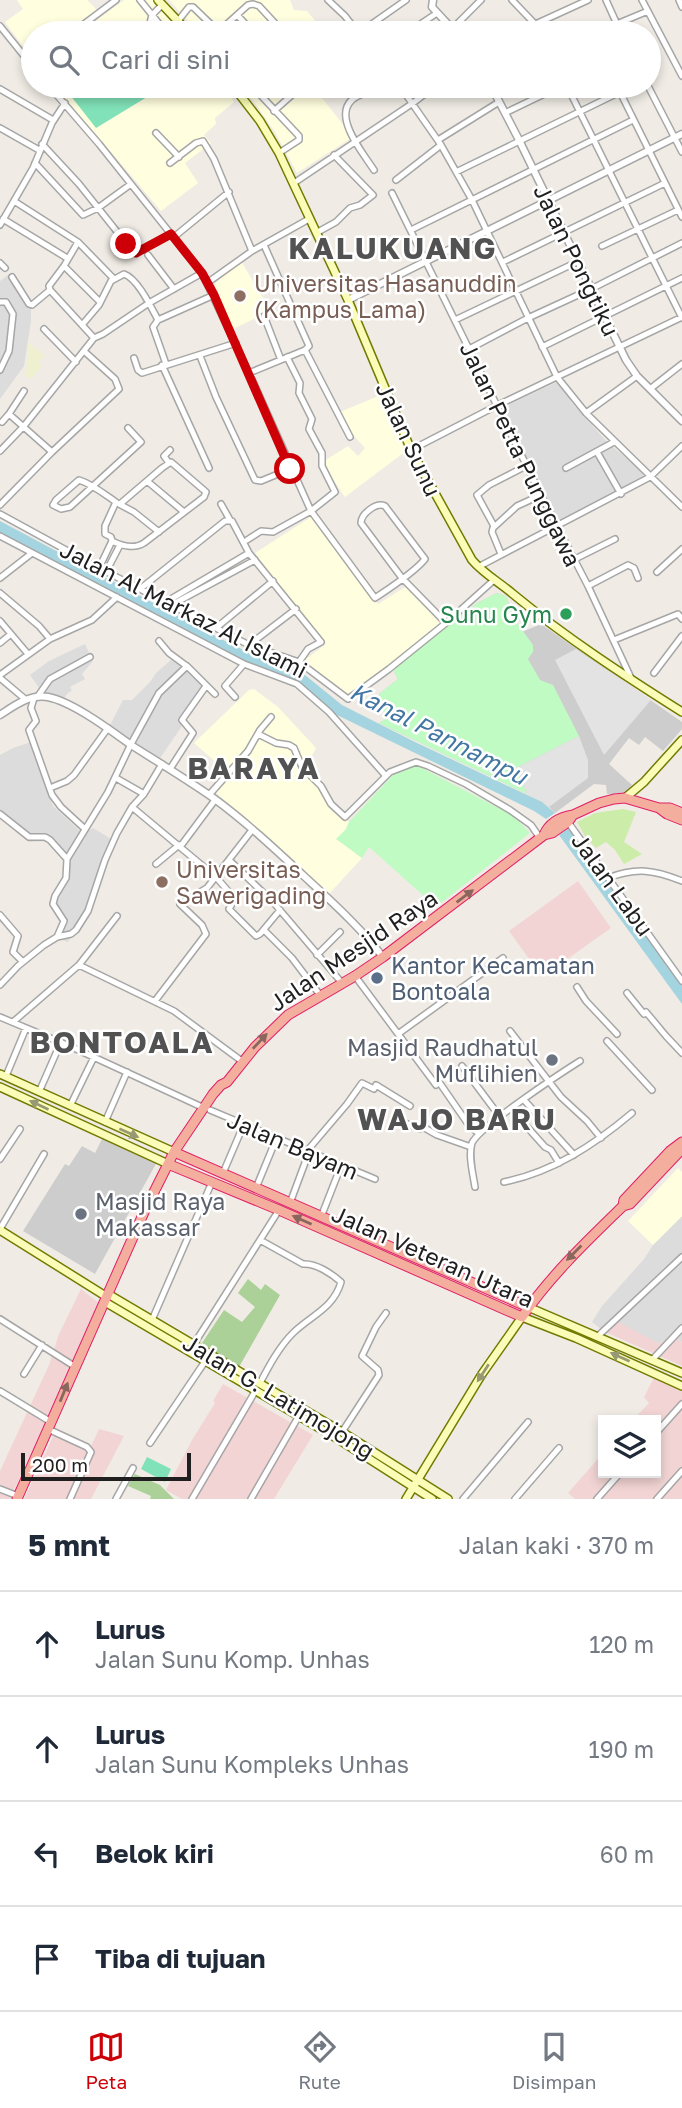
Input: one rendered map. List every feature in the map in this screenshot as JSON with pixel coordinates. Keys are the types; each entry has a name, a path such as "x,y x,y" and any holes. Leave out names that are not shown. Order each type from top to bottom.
{"highway":[{"name":"Jalan Mesjid Raya","path":"17,1498 129,1244 174,1153 207,1109 221,1085 227,1082 288,1015 383,957 562,822 599,803 625,798 682,813"},
{"name":"Jalan Mesjid Raya","path":"659,808 682,820"},
{"path":"623,1206 624,1200 670,1151 682,1142"},
{"path":"522,1317 568,1258 623,1206 630,1205 682,1149"},
{"name":"Jalan Veteran Utara","path":"174,1153 321,1217 332,1228"},
{"name":"Jalan Veteran Utara","path":"168,1164 528,1307"},
{"name":"Jalan Veteran Utara","path":"429,1269 522,1317"}],"main road":[{"path":"160,2 178,21"},
{"name":"Jalan Sunu","path":"242,98 260,121 294,183 348,300 411,450 472,560 494,580 682,712"},
{"path":"625,798 682,740"},
{"path":"640,802 643,782"},
{"path":"3,1075 174,1153"},
{"path":"0,1087 168,1164"},
{"path":"0,1230 107,1298"},
{"name":"Jalan G. Latimojong","path":"107,1298 194,1344 258,1387"},
{"name":"Jalan G. Latimojong","path":"107,1298 206,1360 301,1412 416,1484 448,1499"},
{"name":"Jalan Veteran Utara","path":"528,1307 682,1373"},
{"path":"406,1499 482,1374 522,1317"},
{"name":"Jalan Veteran Utara","path":"522,1317 576,1338 682,1386"},
{"name":"Jalan G. Latimojong","path":"301,1412 342,1432 416,1484"},
{"path":"416,1484 432,1499"}],"street":[{"path":"88,21 116,0"},
{"path":"140,0 156,21"},
{"path":"328,0 349,21"},
{"path":"376,21 406,0"},
{"path":"463,21 481,0"},
{"path":"512,0 533,21"},
{"path":"606,0 615,21"},
{"path":"642,0 653,21"},
{"path":"678,0 682,7"},
{"path":"543,21 586,1"},
{"path":"151,21 160,2"},
{"path":"232,21 248,5 253,4 259,6 272,21"},
{"path":"418,21 432,5 446,21"},
{"path":"178,21 189,7 193,7 206,21"},
{"path":"623,21 648,11"},
{"path":"238,16 243,21"},
{"path":"0,26 21,48"},
{"path":"661,36 682,76"},
{"path":"0,89 54,120"},
{"path":"60,98 202,273 310,511 375,598 402,578 422,563 425,557 385,506 377,505 362,517 361,523 402,578 446,623"},
{"path":"263,98 300,138 279,153"},
{"path":"274,111 289,98"},
{"path":"354,98 345,110 346,121 374,170"},
{"path":"409,98 472,200 557,377 586,413 682,507"},
{"path":"294,183 419,98"},
{"name":"Jalan Pongtiku","path":"497,98 620,348 637,376 682,421"},
{"path":"505,113 536,98"},
{"path":"411,450 682,317 573,98"},
{"path":"456,172 602,98"},
{"path":"622,98 682,217"},
{"path":"654,98 682,152"},
{"path":"396,180 439,143 499,102"},
{"path":"65,103 40,147 36,163 1,222 67,258"},
{"path":"411,230 633,120"},
{"path":"0,128 40,147 64,166 134,253 172,236 229,192"},
{"path":"156,133 179,157"},
{"path":"348,300 682,134"},
{"path":"170,163 196,143 203,141 229,192 252,251"},
{"path":"316,233 373,195 334,155"},
{"path":"36,163 82,214 87,215 131,184"},
{"path":"503,262 665,183"},
{"name":"Jalan Petta Punggawa","path":"392,193 631,678"},
{"path":"14,201 78,242 114,279"},
{"path":"603,246 678,209"},
{"path":"207,283 252,251 309,219"},
{"path":"78,242 50,284 50,290 94,338"},
{"path":"469,349 528,317 682,243"},
{"path":"264,245 307,348 350,437"},
{"path":"148,255 174,289"},
{"path":"455,320 577,262"},
{"path":"64,266 100,302"},
{"path":"0,451 24,426 94,338 202,273"},
{"path":"82,325 114,279 124,274 128,275 149,303 158,320"},
{"path":"12,277 30,305 50,290"},
{"path":"542,348 682,278"},
{"path":"209,468 164,365 153,327 158,320 214,295"},
{"path":"0,302 6,302 13,314 9,351 0,370"},
{"path":"247,540 261,531 273,532 310,511 335,491 322,466 322,453 309,429 312,419 299,393 298,380 284,359 264,316"},
{"path":"44,329 76,362"},
{"path":"134,358 138,370 142,373 236,344"},
{"path":"249,373 307,348"},
{"path":"0,505 119,388 114,379 85,352"},
{"path":"200,356 255,480 261,481 290,469"},
{"path":"650,389 682,364"},
{"path":"586,413 637,376"},
{"path":"2,422 24,391"},
{"path":"9,414 52,452"},
{"path":"128,428 141,442 92,486 70,507 61,509 53,505 79,480 92,486 134,512 159,532"},
{"path":"566,468 614,442"},
{"path":"478,567 650,477 682,446"},
{"path":"169,463 164,456 170,450"},
{"path":"597,452 621,494"},
{"path":"169,463 174,463 206,492 204,497 136,547 120,545 112,541 113,538 105,534 104,529 118,503 147,481 169,463"},
{"path":"494,526 477,495 489,485 526,466"},
{"path":"147,481 184,512"},
{"path":"501,554 492,532 494,526 517,506 541,495"},
{"path":"221,504 249,553 321,642 308,649 299,662"},
{"name":"Jalan Al Markaz Al Islami","path":"0,514 248,645 299,662 350,699 446,623 494,580"},
{"path":"140,589 230,520"},
{"path":"0,536 244,664 290,680 308,692 329,712 386,776"},
{"path":"573,560 615,540"},
{"path":"99,568 112,541"},
{"path":"106,572 120,545"},
{"path":"657,572 682,549"},
{"path":"0,578 32,552"},
{"path":"249,553 174,601 255,560"},
{"path":"588,586 628,565 634,568 638,578"},
{"path":"216,628 273,581"},
{"path":"0,593 39,626 50,639"},
{"path":"25,699 0,676 50,639 92,620 117,597"},
{"path":"248,645 296,609"},
{"path":"614,640 681,614"},
{"path":"0,621 28,654"},
{"path":"0,643 11,634"},
{"path":"654,673 682,636"},
{"path":"159,641 215,694"},
{"path":"85,829 61,807 50,788 29,731 36,721 31,708 50,680 90,657"},
{"path":"235,697 225,686 244,664"},
{"path":"57,937 64,921 53,901 66,878 68,859 116,778 131,744 159,694 187,666"},
{"path":"170,769 193,733 182,720 206,686"},
{"path":"0,715 25,699 52,698 108,729 212,798 253,830 344,914 383,957"},
{"path":"156,863 180,846 271,717"},
{"path":"50,788 74,775 108,729"},
{"path":"258,734 294,748 302,766 321,786 331,804 345,817 386,776 416,762 466,784 518,815 542,837"},
{"path":"0,985 44,945 57,937 74,932 87,913 108,852 132,807 144,794 162,764"},
{"path":"116,778 144,794"},
{"path":"132,807 216,877 235,898 229,907 231,912 256,936 280,911"},
{"path":"0,814 29,836 50,840 68,859"},
{"name":"Jalan Labu","path":"562,822 608,878 682,981"},
{"path":"155,1001 201,943 206,932 180,904 204,890 253,830"},
{"path":"229,860 280,911 342,984"},
{"path":"608,878 626,871 645,870 681,878"},
{"path":"0,915 17,933 18,940 13,952 23,962"},
{"path":"13,1022 79,965 117,916"},
{"path":"264,930 292,958 320,995"},
{"path":"317,956 340,932"},
{"path":"398,1034 503,958"},
{"path":"79,965 183,1017 243,1062"},
{"path":"355,976 468,1124 479,1134"},
{"path":"577,987 586,1001 617,1034"},
{"path":"627,993 682,1053"},
{"name":"Jalan Bayam","path":"0,1017 207,1109 375,1179"},
{"path":"3,1075 26,1028"},
{"path":"510,1031 548,1082 601,1138"},
{"path":"607,1041 652,1090"},
{"path":"39,1092 61,1042"},
{"path":"70,1106 94,1057"},
{"path":"475,1187 471,1147 479,1134 580,1061"},
{"path":"462,1066 500,1117"},
{"path":"105,1122 128,1072"},
{"path":"290,1203 308,1152 362,1083 374,1089 376,1086 411,1106"},
{"path":"524,1100 574,1155"},
{"path":"511,1109 545,1147 551,1150 559,1163"},
{"path":"504,1182 537,1173 574,1155 632,1113"},
{"path":"400,1121 420,1129 423,1127 471,1147"},
{"path":"223,1173 244,1124"},
{"path":"0,1159 20,1129"},
{"path":"256,1188 277,1138"},
{"path":"0,1230 44,1154"},
{"path":"321,1217 341,1166"},
{"path":"152,1320 212,1182"},
{"path":"194,1344 279,1210"},
{"path":"192,1499 289,1338 319,1314 334,1297 341,1282 324,1270 303,1264 260,1240"},
{"path":"598,1336 682,1257"},
{"path":"342,1432 379,1375 378,1370 362,1356 386,1313"},
{"path":"0,1319 74,1366"},
{"path":"652,1360 682,1328"},
{"path":"24,1374 41,1345"},
{"path":"150,1443 206,1360"},
{"path":"0,1391 92,1452 70,1499"},
{"path":"661,1427 682,1404"},
{"path":"251,1499 301,1412"},
{"path":"463,1499 528,1422"},
{"path":"515,1499 559,1448"},
{"path":"116,1499 133,1468"},
{"path":"657,1499 682,1471"},
{"path":"597,1499 616,1478"},
{"path":"0,1489 17,1498"}],"shaded area":[{"path":"17,0 87,0 97,10 83,21 21,21 21,44 5,22 23,9"},
{"path":"124,0 155,0 172,21 95,21"},
{"path":"169,0 290,0 294,10 307,11 315,21 188,21"},
{"path":"65,98 231,98 234,102 215,118 216,124 204,135 211,143 185,163 198,183 161,211"},
{"path":"251,98 322,98 353,137 297,173 275,132"},
{"name":"Universitas Hasanuddin (Kampus Lama)","path":"241,261 273,310 233,329 214,289 216,283"},
{"path":"11,275 26,298 31,309 31,321 24,366 0,399 0,281"},
{"path":"28,343 45,355 39,362 42,365 31,379 26,376"},
{"path":"559,381 572,403 607,442 638,468 646,479 571,523 555,522 499,417 510,404"},
{"path":"381,395 410,448 345,497 325,468 324,461 348,446 358,456 365,448 353,435 340,412"},
{"path":"311,517 378,604 407,586 441,625 349,697 303,661 325,645 255,553"},
{"path":"497,593 506,596 522,632 541,624 682,722 682,729 663,751 645,737 639,745 629,738 609,764 632,785 625,793 607,794 606,785 594,784 555,813 527,794 379,723 386,719 379,694 398,679 394,672 477,603"},
{"path":"85,644 93,661 82,674 85,679 70,687 72,690 64,701 44,695 30,675 49,661"},
{"path":"576,649 651,700 604,755 555,660"},
{"path":"173,658 204,686 158,761 109,731 123,700 132,700"},
{"path":"254,689 278,707 316,748 307,765 324,795 349,822 346,828 356,854 362,858 329,894 212,789 227,772 194,743 249,690"},
{"path":"579,736 588,760 588,778 549,807 527,794 516,768"},
{"path":"31,742 53,806 83,834 93,828 113,840 96,894 68,942 62,940 62,922 54,907 68,861 49,841 29,842 0,819 0,755"},
{"path":"578,881 611,928 542,977 509,931"},
{"path":"103,1137 157,1162 95,1274 23,1231 65,1164 69,1166 82,1146 95,1153"},
{"path":"678,1168 682,1172 682,1216 653,1245 628,1221"},
{"path":"682,1216 682,1343 672,1334 660,1344 618,1323 603,1331 592,1322 602,1306 653,1245"},
{"path":"81,1289 99,1303 10,1499 0,1499 0,1471"},
{"path":"618,1322 660,1344 672,1334 682,1343 682,1366 603,1331"},
{"path":"655,1376 682,1390 682,1499 575,1499 568,1493 598,1459 598,1478 661,1478 661,1415 638,1415 649,1403 644,1397"},
{"path":"223,1384 313,1435 274,1499 182,1499 166,1490"},
{"path":"99,1429 124,1436 91,1499 24,1499 56,1430 91,1446"}],"green space":[{"path":"72,98 145,98 96,128"},
{"path":"497,593 506,596 515,620 533,645 533,652 528,659 540,680 553,685 579,736 516,768 527,794 379,723 386,719 379,694 398,679 394,672 395,667 477,603"},
{"path":"410,767 420,767 514,816 530,833 436,907 369,847 362,858 336,839 392,776"},
{"path":"623,809 636,812 624,842 642,854 624,864 606,842 596,848 586,838 577,822 595,813"},
{"path":"248,1279 261,1290 265,1284 280,1295 239,1367 202,1343 224,1310 242,1322 255,1307 238,1293"},
{"path":"147,1457 171,1469 165,1482 141,1469"},
{"path":"135,1474 160,1485 174,1499 150,1499 151,1496 128,1486"}],"water":[{"path":"0,521 223,640 256,656 295,667 342,705 542,802 555,813 546,819 335,714 309,692 247,664 0,534"},
{"path":"569,828 682,985 682,1004 559,835"}],"place":[{"name":"Universitas Hasanuddin (Kampus Lama)","path":"240,296"},
{"name":"Sunu Gym","path":"566,614"},
{"name":"Universitas Sawerigading","path":"162,882"},
{"name":"Kantor Kecamatan Bontoala","path":"377,978"},
{"name":"Masjid Raudhatul Muflihien","path":"552,1060"},
{"name":"Masjid Raya Makassar","path":"81,1214"}],"district":[{"name":"KALUKUANG","path":"393,248"},
{"name":"BARAYA","path":"254,768"},
{"name":"BONTOALA","path":"122,1042"},
{"name":"WAJO BARU","path":"457,1119"}],"route":[{"path":"126,244 136,253 171,234 202,273 290,469"}],"water label":[{"name":"Kanal Pannampu","path":"439,733"}]}
